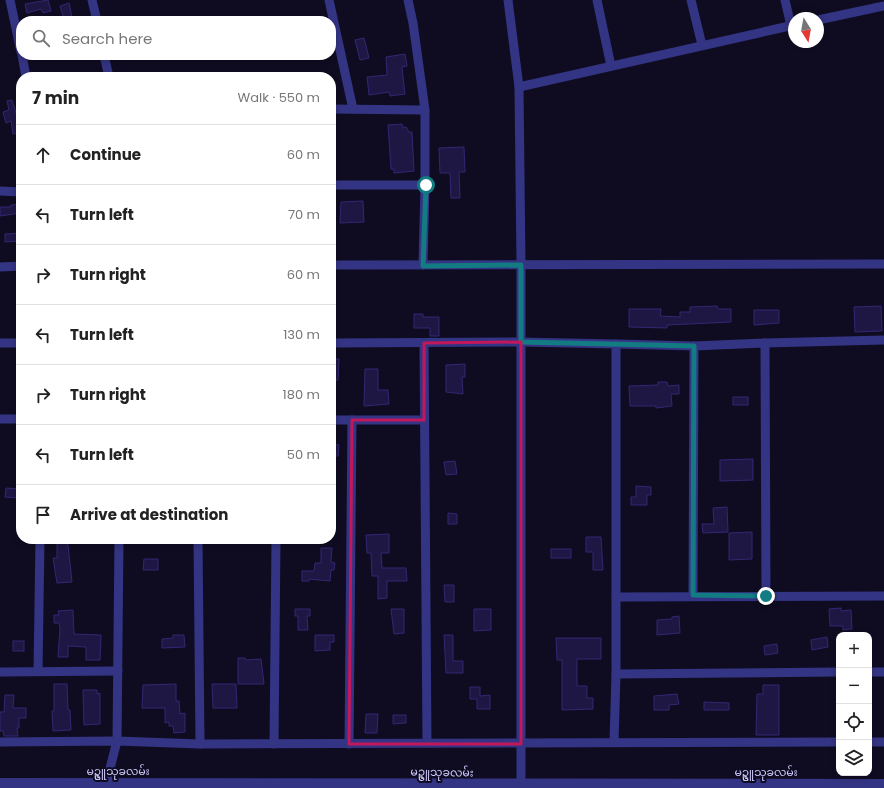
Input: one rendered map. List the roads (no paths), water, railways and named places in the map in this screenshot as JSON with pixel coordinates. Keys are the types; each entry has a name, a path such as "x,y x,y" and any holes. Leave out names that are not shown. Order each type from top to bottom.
{"street":[{"path":"10,0 16,28"},
{"path":"92,0 95,16"},
{"path":"329,0 333,16"},
{"path":"408,0 413,22 425,110 426,185 423,266"},
{"path":"508,0 519,87 521,265 521,786"},
{"path":"597,0 611,66"},
{"path":"691,0 702,45"},
{"path":"785,0 789,12"},
{"path":"824,19 884,6"},
{"path":"519,87 788,27"},
{"path":"336,32 353,109"},
{"path":"23,60 25,72"},
{"path":"105,60 108,72"},
{"path":"336,109 425,110"},
{"path":"336,185 426,185"},
{"path":"0,191 16,192"},
{"path":"336,265 884,264"},
{"path":"0,267 16,266"},
{"path":"336,343 521,342 694,346 884,340"},
{"path":"0,343 16,343"},
{"path":"424,343 427,743"},
{"path":"765,343 766,596"},
{"path":"614,742 616,674 616,344"},
{"path":"693,595 694,346"},
{"path":"0,419 16,419"},
{"path":"336,420 424,420"},
{"path":"349,744 352,420"},
{"path":"38,671 40,544"},
{"path":"105,786 117,741 119,544"},
{"path":"198,544 200,744"},
{"path":"274,744 276,544"},
{"path":"616,597 693,595 884,596"},
{"path":"0,672 118,671"},
{"path":"616,674 836,672"},
{"path":"872,672 884,672"},
{"path":"0,742 117,741 200,744 836,742"},
{"path":"872,742 884,742"},
{"name":"မဥ္ဇူသုခလမ်း","path":"0,784 105,786 884,784"}]}
